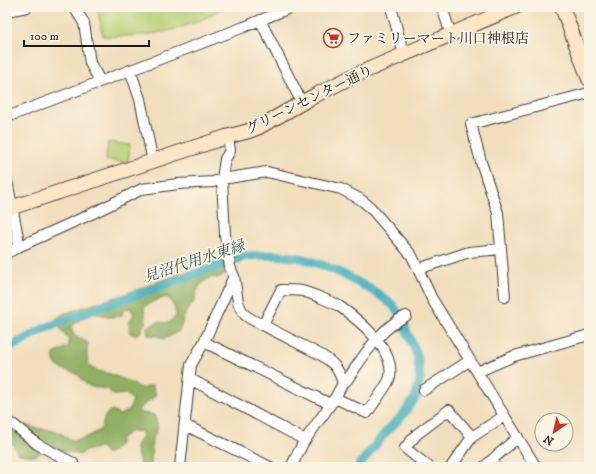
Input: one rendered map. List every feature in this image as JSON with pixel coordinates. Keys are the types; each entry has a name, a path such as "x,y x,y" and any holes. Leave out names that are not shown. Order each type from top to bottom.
{"main road":[{"name":"グリーンセンター通り","path":"10,208 254,129 351,77 515,7"},
{"path":"562,7 589,79"}],"street":[{"path":"7,11 27,7"},
{"path":"74,7 84,23 90,63 100,81"},
{"path":"7,117 292,7"},
{"path":"391,7 404,55"},
{"path":"442,7 451,35"},
{"path":"260,20 302,103"},
{"path":"130,70 140,99 153,162"},
{"path":"505,297 498,213 471,124 589,93"},
{"path":"226,137 230,151 226,159 222,179 225,235 230,267 234,276 238,302 241,309 245,315 331,361 338,368 343,382"},
{"path":"7,253 18,246 89,215 142,189 178,184 213,182 222,179 267,172 341,189 360,198 370,207 412,256 432,299 536,467"},
{"path":"7,181 10,208 18,237 18,246"},
{"path":"418,269 469,252 501,249"},
{"path":"182,467 191,365 204,342 234,276"},
{"path":"204,342 333,401 368,412 390,378 390,368 385,351 376,338 352,316 337,305 302,291 281,290 263,325"},
{"path":"291,467 305,440 333,401 343,382 347,380 376,338 396,321 406,316"},
{"path":"477,372 514,356 589,335"},
{"path":"424,390 469,361"},
{"path":"190,379 305,440"},
{"path":"429,467 405,448 417,434 448,410 472,437"},
{"path":"451,467 472,437 504,416"},
{"path":"7,422 14,425 37,444 73,463 72,467"},
{"path":"185,425 270,467"},
{"path":"484,467 518,437"}],"green space":[{"path":"97,7 224,7 196,22 166,31 135,36 103,36"},
{"path":"108,142 130,145 128,163 106,160"},
{"path":"220,259 227,273 217,278 210,277 200,285 194,302 186,312 179,331 165,339 158,336 148,335 147,327 158,322 168,323 176,316 174,306 167,297 156,300 144,307 146,323 141,328 141,332 135,335 130,333 129,322 134,314 130,308 124,309 121,316 110,317 90,313 71,327 73,334 88,343 87,361 92,368 109,373 142,389 152,385 156,394 137,412 154,415 157,424 157,430 152,438 151,467 140,467 136,448 143,436 141,431 129,432 120,439 120,444 114,450 107,454 101,447 84,451 81,455 60,450 54,457 44,451 34,456 18,454 13,444 7,439 7,418 14,433 20,434 24,425 58,432 69,439 76,440 88,437 98,431 102,426 106,415 111,410 120,415 129,410 133,400 126,394 113,395 108,389 90,386 86,384 78,375 58,367 54,360 54,354 69,346 68,339 54,320 65,313 204,267"}],"waterway":[{"name":"見沼代用水東縁","path":"7,349 45,328 68,319 246,256 275,255 301,258 322,265 341,273 377,293 393,305 399,314 417,354 420,380 415,398 403,415 384,434 358,467"}],"place":[{"name":"ファミリーマート川口神根店","path":"333,38"}]}
